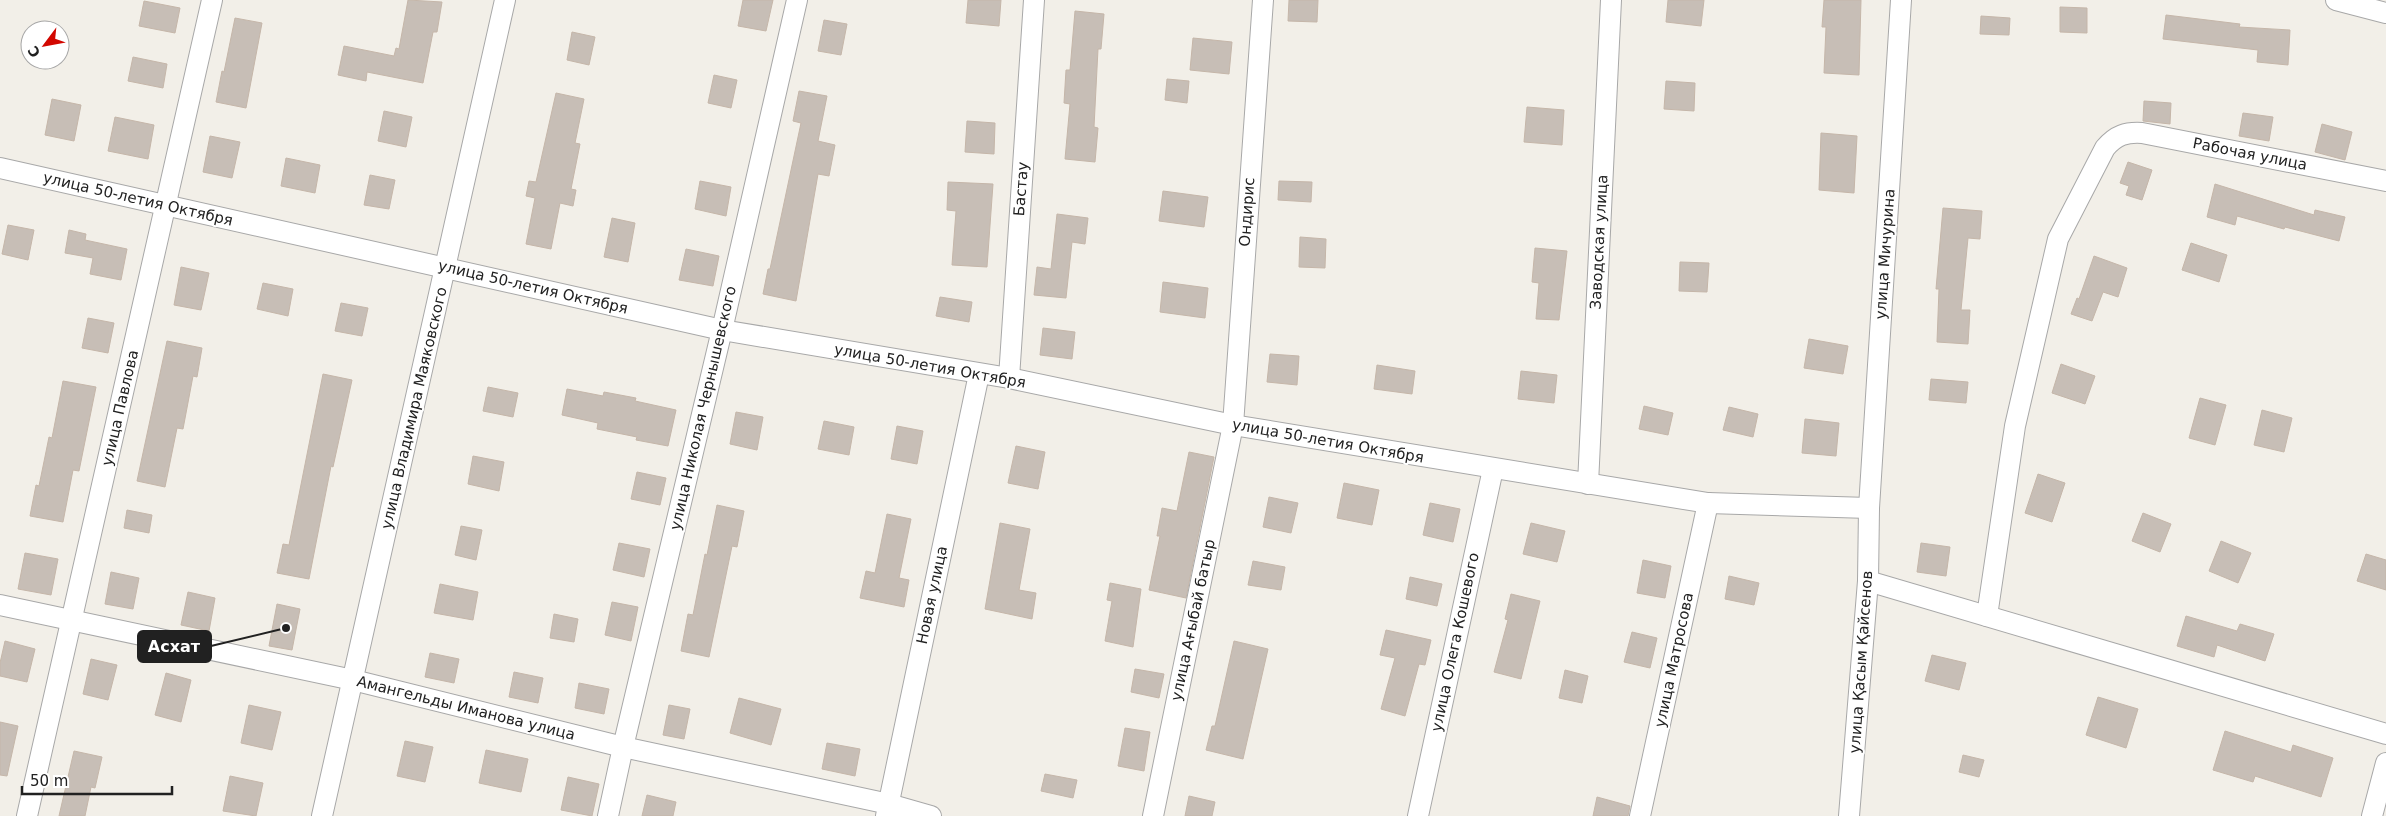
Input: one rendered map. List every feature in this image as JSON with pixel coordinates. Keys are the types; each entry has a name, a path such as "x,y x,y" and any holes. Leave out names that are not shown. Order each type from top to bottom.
{"street":[{"name":"улица Павлова","path":"27,816 212,0"},
{"name":"улица Владимира Маяковского","path":"322,816 505,0"},
{"name":"улица Николая Чернышевского","path":"608,816 797,0"},
{"name":"Бастау","path":"1008,378 1034,0"},
{"name":"Ондирис","path":"1233,425 1264,0"},
{"name":"Заводская улица","path":"1588,484 1610,0"},
{"name":"улица Мичурина","path":"1869,508 1901,0"},
{"path":"2336,0 2386,13"},
{"name":"Рабочая улица","path":"1987,616 2015,426 2058,239 2098,160 2114,138 2128,132 2142,133 2386,181"},
{"name":"улица 50-летия Октября","path":"0,168 722,330 1008,378 1233,425 1708,503 1869,508"},
{"name":"Новая улица","path":"887,810 979,374"},
{"name":"улица Ағыбай батыр","path":"1153,816 1233,425"},
{"name":"улица Олега Кошевого","path":"1418,816 1493,469"},
{"name":"улица Матросова","path":"1640,816 1708,503"},
{"name":"улица Қасым Қайсенов","path":"1849,816 1868,581 1869,508"},
{"path":"1868,581 2386,734"},
{"name":"Амангельды Иманова улица","path":"0,605 353,680 887,810 931,816"},
{"path":"2372,816 2386,763"}],"building":[{"path":"408,0 442,2 437,32 433,32 423,83 367,72 366,81 338,75 344,46 394,56 396,48 399,49"},
{"path":"743,0 773,0 766,31 738,26"},
{"path":"968,0 1001,0 999,26 966,23"},
{"path":"1289,0 1318,0 1317,22 1288,21"},
{"path":"1668,0 1704,0 1701,26 1666,22"},
{"path":"1824,0 1861,0 1859,75 1824,73 1826,27 1822,27"},
{"path":"144,1 180,8 175,33 139,26"},
{"path":"2060,7 2087,8 2087,33 2060,32"},
{"path":"1075,11 1104,14 1101,49 1098,49 1094,127 1098,128 1095,162 1065,159 1070,104 1064,103 1066,70 1070,70"},
{"path":"2166,15 2240,24 2239,27 2290,30 2288,65 2257,62 2258,50 2163,39"},
{"path":"1981,16 2010,18 2009,35 1980,34"},
{"path":"235,18 262,23 246,108 216,102"},
{"path":"824,20 847,24 841,55 818,51"},
{"path":"572,32 595,37 589,65 567,60"},
{"path":"1193,38 1232,42 1229,74 1190,70"},
{"path":"133,57 167,64 163,88 128,81"},
{"path":"714,75 737,80 731,108 708,103"},
{"path":"1167,79 1189,81 1187,103 1165,100"},
{"path":"1666,81 1695,83 1694,111 1664,109"},
{"path":"799,91 827,96 818,141 835,145 829,176 818,174 796,301 763,294 801,123 793,121"},
{"path":"556,93 584,99 575,143 580,144 571,189 576,190 573,206 560,203 551,249 526,244 535,198 526,196 529,181 536,182"},
{"path":"52,99 81,105 74,141 45,135"},
{"path":"2144,101 2171,103 2170,124 2143,121"},
{"path":"1527,107 1564,110 1562,145 1524,142"},
{"path":"384,111 412,117 406,147 378,141"},
{"path":"2243,113 2273,117 2269,141 2239,136"},
{"path":"115,117 154,125 148,159 108,151"},
{"path":"967,121 995,123 994,154 965,152"},
{"path":"2322,124 2352,132 2345,160 2315,152"},
{"path":"1821,133 1857,136 1854,193 1819,190"},
{"path":"210,136 240,142 232,178 203,172"},
{"path":"286,158 320,165 315,193 281,186"},
{"path":"2128,162 2152,170 2142,200 2126,195 2129,186 2120,183"},
{"path":"370,175 395,180 389,209 364,205"},
{"path":"700,181 731,187 726,216 695,209"},
{"path":"1279,181 1312,182 1311,202 1278,200"},
{"path":"948,182 993,184 987,267 952,265 956,211 947,210"},
{"path":"2215,184 2314,215 2315,210 2345,217 2339,241 2237,216 2235,225 2207,217"},
{"path":"1163,191 1208,197 1204,227 1159,221"},
{"path":"1943,208 1982,211 1980,239 1968,238 1961,310 1970,310 1968,344 1937,342 1939,289 1936,289"},
{"path":"1057,214 1088,218 1085,244 1072,242 1066,298 1034,295 1037,267 1051,269"},
{"path":"612,218 635,223 628,262 604,257"},
{"path":"8,225 34,230 28,260 2,254"},
{"path":"69,230 86,234 85,240 127,249 121,280 90,274 93,258 65,253"},
{"path":"1300,237 1326,239 1325,268 1299,267"},
{"path":"2191,243 2227,255 2219,282 2182,270"},
{"path":"1535,248 1567,251 1559,320 1536,319 1539,283 1532,282"},
{"path":"686,249 719,256 713,286 679,280"},
{"path":"2094,256 2127,268 2118,297 2103,292 2092,321 2071,314 2077,298 2079,299"},
{"path":"1680,262 1709,263 1707,292 1679,291"},
{"path":"181,267 209,273 201,310 174,305"},
{"path":"1163,282 1208,288 1205,318 1160,312"},
{"path":"263,283 293,289 288,316 257,309"},
{"path":"940,297 972,302 969,322 936,316"},
{"path":"341,303 368,308 362,336 335,331"},
{"path":"88,318 114,323 108,353 82,348"},
{"path":"1043,328 1075,332 1072,359 1040,355"},
{"path":"1809,339 1848,346 1843,374 1804,368"},
{"path":"167,341 202,348 197,377 193,376 183,429 177,428 165,487 137,481"},
{"path":"1270,354 1299,356 1297,385 1267,382"},
{"path":"2061,364 2095,376 2085,404 2052,393"},
{"path":"1377,365 1415,371 1412,394 1374,389"},
{"path":"1521,371 1557,375 1554,403 1518,399"},
{"path":"323,374 352,380 333,467 331,466 309,579 277,573 283,544 289,545"},
{"path":"1931,379 1968,382 1966,403 1929,400"},
{"path":"63,381 96,387 79,471 73,470 63,522 30,516 36,485 39,486 49,437 52,438"},
{"path":"488,387 518,393 513,417 483,411"},
{"path":"567,389 603,396 604,392 636,398 635,401 676,410 668,446 636,440 637,437 597,429 598,423 562,415"},
{"path":"2200,398 2226,405 2215,445 2189,438"},
{"path":"1644,406 1673,413 1668,435 1639,429"},
{"path":"1729,407 1758,414 1753,437 1723,430"},
{"path":"2262,410 2292,418 2284,452 2254,445"},
{"path":"736,412 763,417 757,450 730,444"},
{"path":"1805,419 1839,423 1836,456 1802,453"},
{"path":"824,421 854,427 849,455 818,449"},
{"path":"897,426 923,431 917,464 891,459"},
{"path":"1016,446 1045,452 1038,489 1008,483"},
{"path":"1189,452 1214,457 1186,598 1149,590 1160,536 1157,536 1162,508 1177,511"},
{"path":"473,456 504,462 499,491 468,484"},
{"path":"637,472 666,478 660,505 631,499"},
{"path":"2038,474 2065,483 2052,522 2025,513"},
{"path":"1344,483 1379,490 1372,525 1337,518"},
{"path":"1269,497 1298,503 1291,533 1263,527"},
{"path":"1430,503 1460,509 1453,542 1423,535"},
{"path":"717,505 744,511 737,547 732,546 709,657 681,651 688,614 693,615"},
{"path":"127,510 152,515 149,533 124,528"},
{"path":"2143,513 2171,524 2160,552 2132,541"},
{"path":"887,514 911,519 899,578 909,580 904,607 860,598 866,571 875,573"},
{"path":"1000,523 1030,529 1019,590 1036,593 1032,619 985,609"},
{"path":"1531,523 1565,531 1557,562 1523,554"},
{"path":"461,526 482,530 476,560 455,555"},
{"path":"2221,541 2251,553 2238,583 2209,571"},
{"path":"619,543 650,549 644,577 613,570"},
{"path":"1921,543 1950,547 1946,576 1917,572"},
{"path":"25,553 58,559 51,595 18,589"},
{"path":"2366,554 2386,560 2386,590 2357,581"},
{"path":"1643,560 1671,566 1665,598 1637,593"},
{"path":"1253,561 1285,567 1281,590 1248,585"},
{"path":"111,572 139,578 133,609 105,604"},
{"path":"1729,576 1759,583 1754,605 1725,599"},
{"path":"1410,577 1442,584 1437,606 1406,599"},
{"path":"1110,583 1141,589 1133,647 1105,641 1112,601 1107,600"},
{"path":"440,584 478,592 473,620 434,613"},
{"path":"188,592 215,598 209,631 181,625"},
{"path":"1511,594 1540,601 1521,679 1494,672 1508,620 1505,619"},
{"path":"612,602 638,607 631,641 605,635"},
{"path":"277,604 300,609 292,650 269,646"},
{"path":"554,614 578,619 574,642 550,638"},
{"path":"2186,616 2237,631 2240,624 2274,634 2265,661 2217,645 2214,657 2177,646"},
{"path":"1386,630 1431,640 1425,665 1419,664 1405,716 1381,709 1395,658 1380,655"},
{"path":"1632,632 1657,638 1650,668 1624,662"},
{"path":"5,641 35,649 27,682 0,676 0,663"},
{"path":"1234,641 1268,649 1243,759 1206,750 1212,726 1215,726"},
{"path":"430,653 459,659 454,683 425,677"},
{"path":"1932,655 1966,663 1959,690 1925,681"},
{"path":"91,659 117,665 108,700 83,694"},
{"path":"1135,669 1164,674 1159,698 1131,692"},
{"path":"1565,670 1588,676 1582,703 1559,698"},
{"path":"514,672 543,678 538,703 509,697"},
{"path":"166,673 191,680 181,722 155,715"},
{"path":"579,683 609,689 604,714 575,708"},
{"path":"2098,697 2138,709 2126,748 2086,735"},
{"path":"739,698 781,709 771,745 730,733"},
{"path":"249,705 281,712 272,750 241,743"},
{"path":"669,705 690,709 684,739 663,735"},
{"path":"0,722 18,726 7,776 0,775"},
{"path":"1125,728 1150,732 1144,771 1118,766"},
{"path":"2225,731 2291,752 2293,745 2333,758 2321,797 2255,776 2253,782 2213,770"},
{"path":"405,741 433,747 425,782 397,776"},
{"path":"827,743 860,749 855,776 822,769"},
{"path":"486,750 528,759 521,792 479,783"},
{"path":"74,751 102,757 95,788 91,787 85,816 59,816"},
{"path":"1963,755 1984,760 1979,777 1959,772"},
{"path":"1045,774 1077,780 1073,798 1041,791"},
{"path":"230,776 263,783 256,816 223,811"},
{"path":"568,777 599,784 592,816 561,810"},
{"path":"647,795 676,802 673,816 642,816"},
{"path":"1189,796 1215,802 1212,816 1185,816"},
{"path":"1597,797 1630,806 1628,816 1593,816"}],"place":[{"name":"Асхат","path":"286,628"}]}
